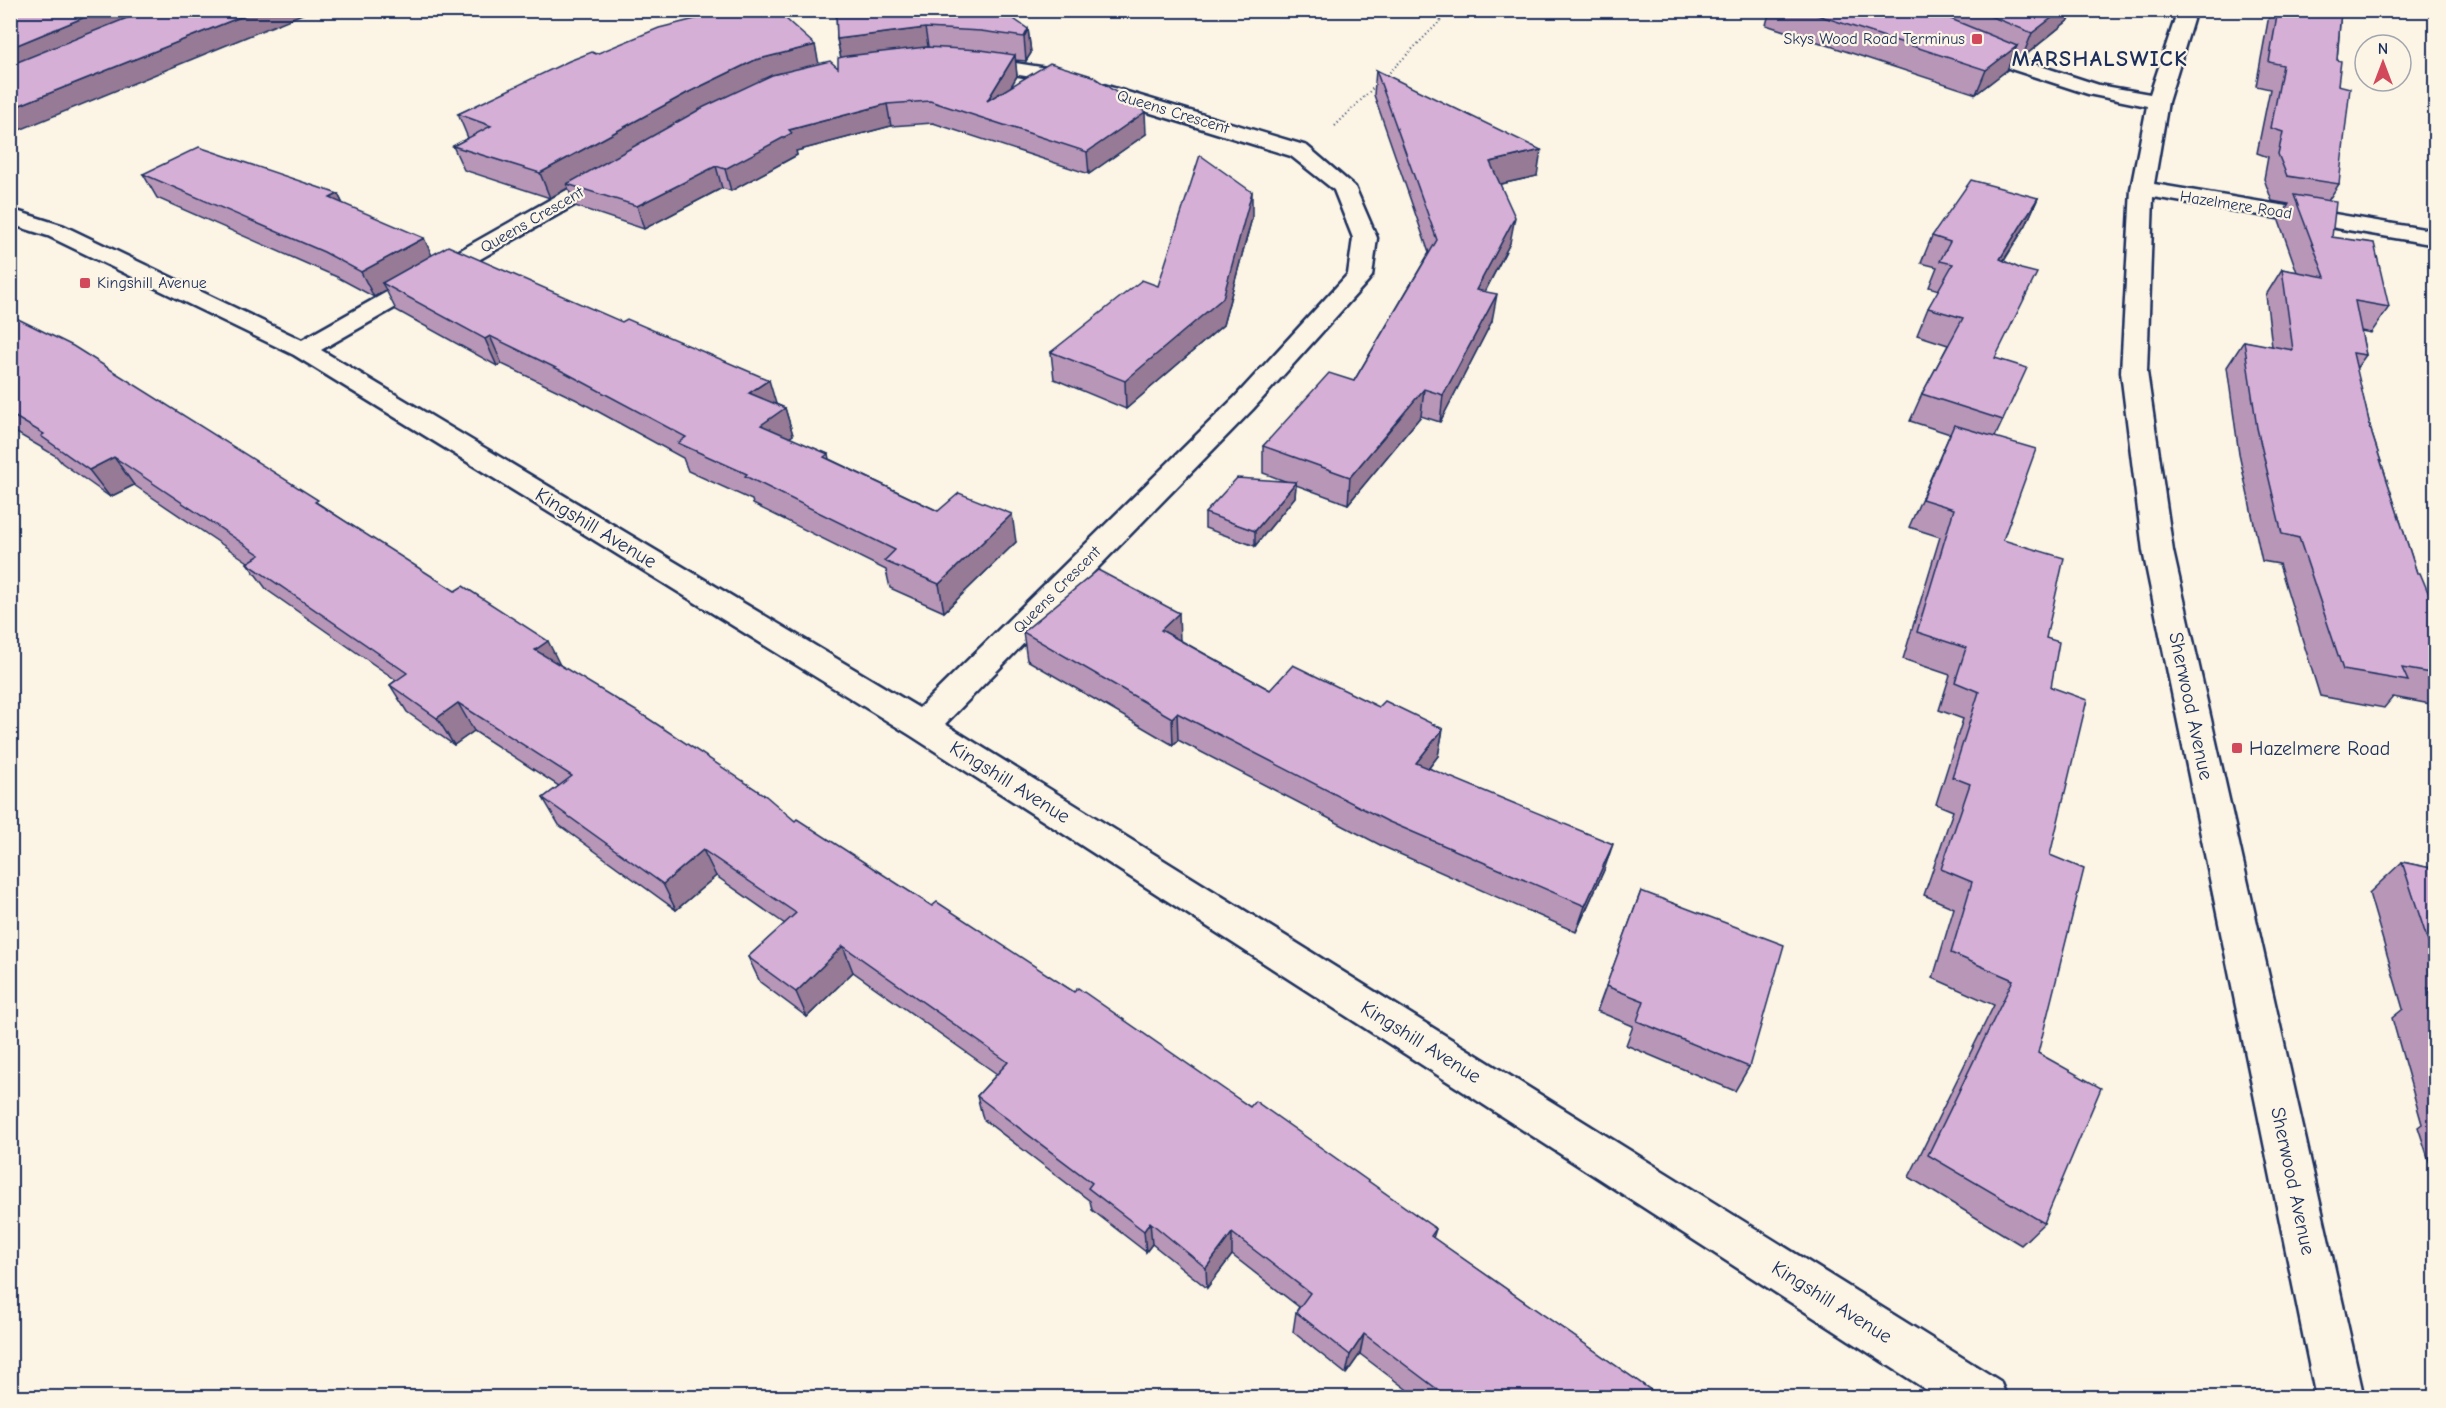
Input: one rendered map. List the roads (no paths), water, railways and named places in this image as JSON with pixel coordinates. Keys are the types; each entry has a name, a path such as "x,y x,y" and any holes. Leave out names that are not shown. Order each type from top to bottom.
{"street":[{"path":"1884,10 2018,65 2095,90 2158,102"},
{"name":"Sherwood Avenue","path":"2187,10 2158,102 2142,189 2134,372 2158,552 2340,1398"},
{"name":"Queens Crescent","path":"922,726 1244,403 1360,276 1365,238 1344,187 1299,150 1040,72 984,63 951,61"},
{"name":"Queens Crescent","path":"303,350 630,164"},
{"name":"Hazelmere Road","path":"2142,189 2436,238"},
{"name":"Kingshill Avenue","path":"10,216 56,231 303,350 922,726 1983,1398"}],"place":[{"name":"Skys Wood Road Terminus","path":"1977,39"},
{"name":"Kingshill Avenue","path":"85,283"},
{"name":"Hazelmere Road","path":"2237,748"}],"district":[{"name":"MARSHALSWICK","path":"2100,59"}]}
